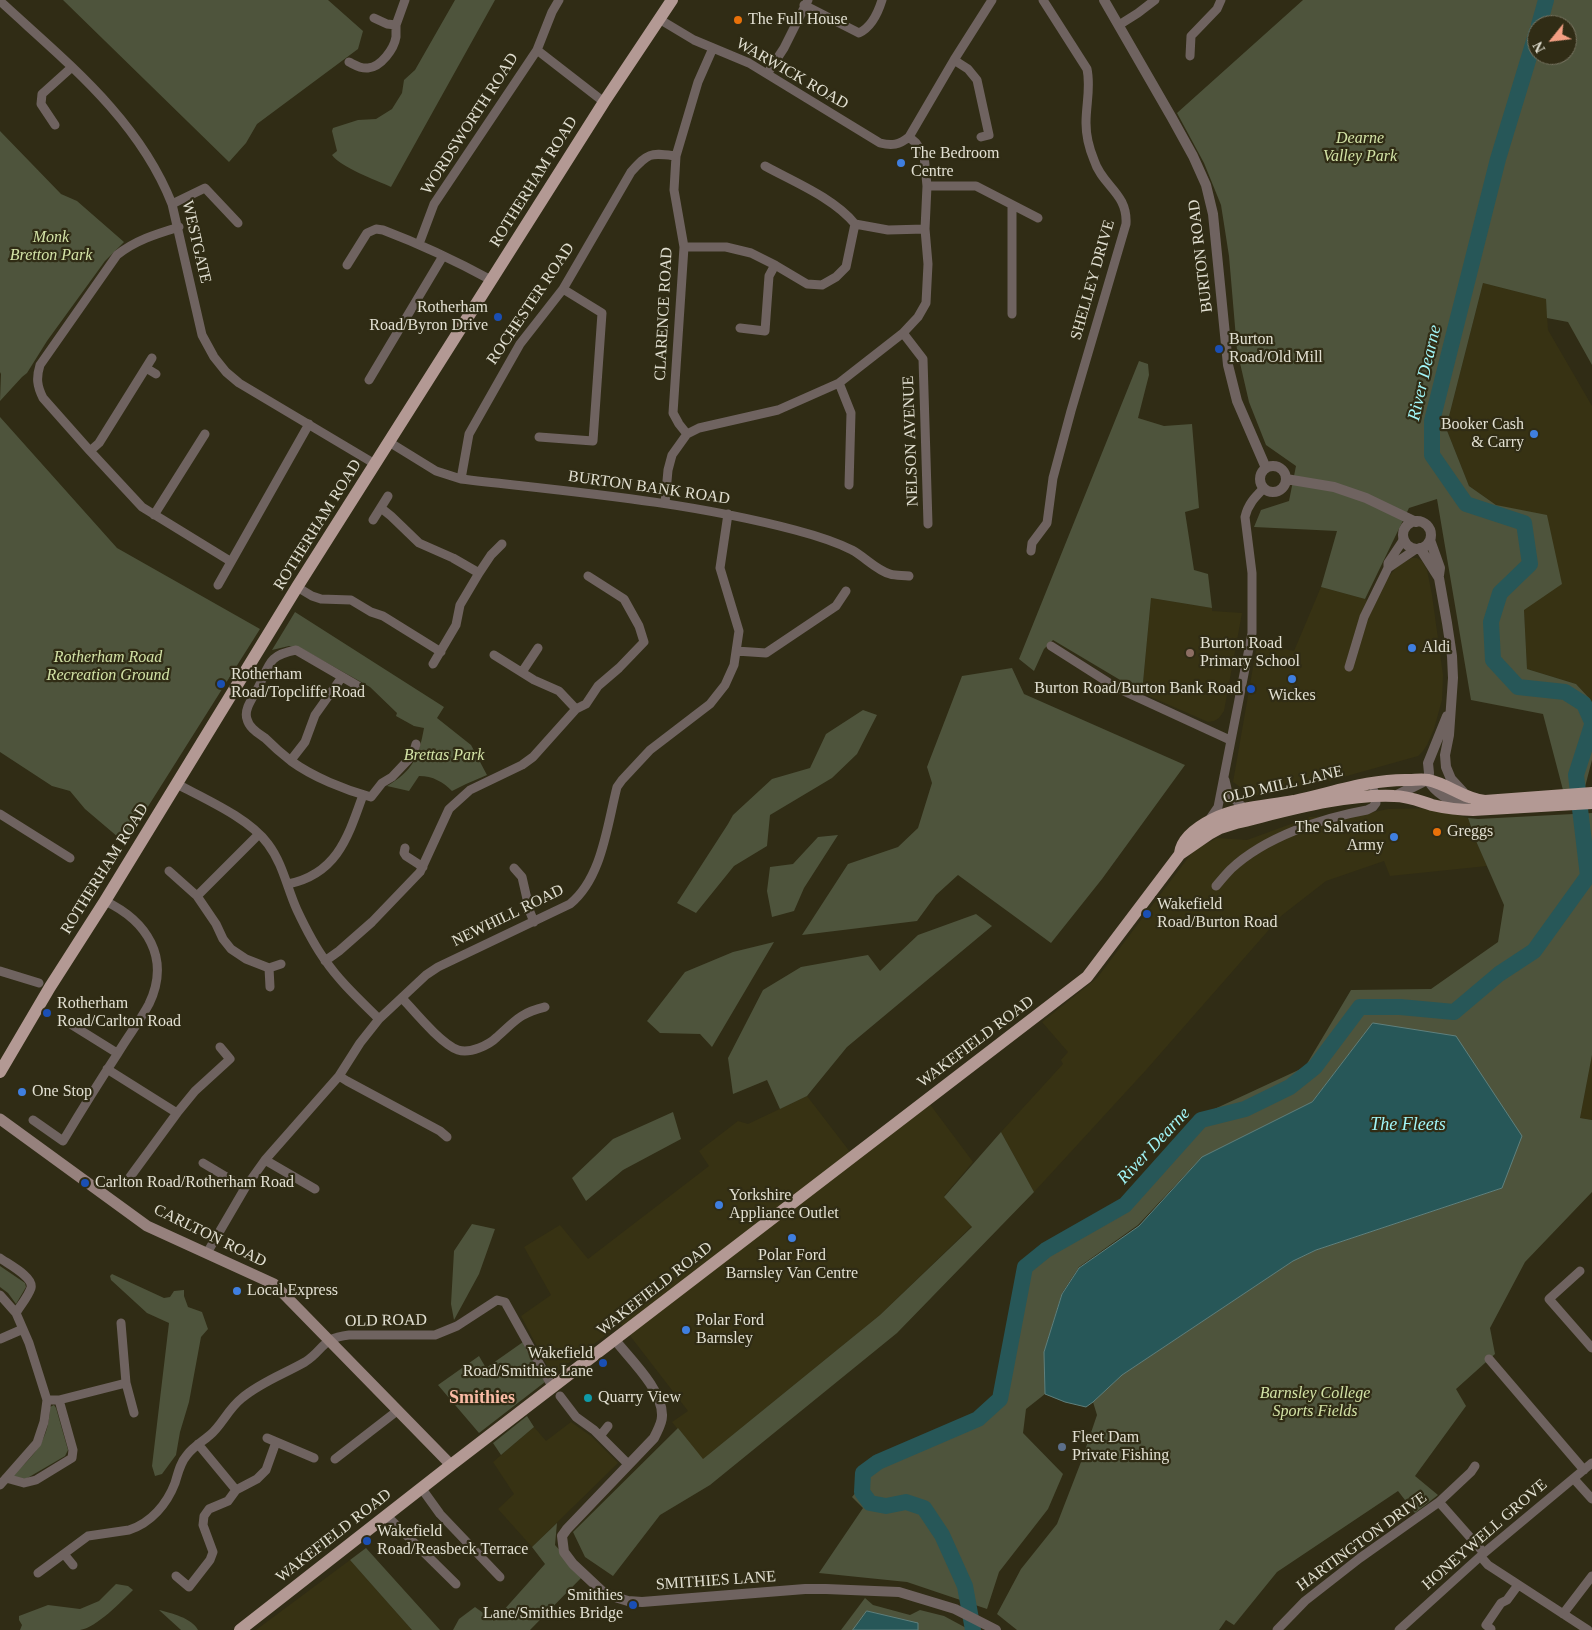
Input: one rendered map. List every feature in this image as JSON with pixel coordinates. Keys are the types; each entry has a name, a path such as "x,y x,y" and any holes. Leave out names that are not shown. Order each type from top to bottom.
{"main road":[{"name":"ROTHERHAM ROAD","path":"0,1072 297,587 604,102 672,0"},
{"name":"OLD MILL LANE","path":"1180,854 1181,847 1186,839 1207,822 1222,815 1372,783 1429,777 1475,800 1566,800"},
{"name":"OLD MILL LANE","path":"1180,854 1202,838 1226,826 1335,800 1395,796 1455,809 1473,810 1588,798"},
{"name":"WAKEFIELD ROAD","path":"240,1630 451,1466 556,1392 615,1340 1087,977 1180,854"},
{"name":"CARLTON ROAD","path":"0,1119 147,1226 274,1284 451,1466"}],"street":[{"path":"350,62 369,73 386,56 396,38 396,24 405,0"},
{"name":"WORDSWORTH ROAD","path":"419,244 434,204 536,50 559,0"},
{"path":"767,74 784,48 806,3 859,33 870,26 882,0"},
{"path":"665,503 668,470 672,455 687,434 699,428 778,410 839,383 902,333 918,317 926,302 928,264 925,228 926,186 924,155 916,143 909,137 992,0"},
{"name":"SHELLEY DRIVE","path":"1031,551 1032,543 1047,523 1053,478 1127,215 1120,196 1101,174 1090,150 1086,122 1089,80 1087,69 1043,0"},
{"name":"BURTON ROAD","path":"1104,0 1189,148 1206,185 1214,214 1228,365 1237,401 1266,468"},
{"path":"1119,25 1154,0"},
{"path":"1190,56 1191,36 1217,9 1221,0"},
{"name":"WESTGATE","path":"0,1 72,67 118,113 143,146 165,184 172,204 179,227 202,334 214,357 226,372 239,383 375,464"},
{"path":"374,18 387,24 396,24"},
{"name":"WARWICK ROAD","path":"659,19 694,40 749,63 880,143 890,146 901,143 909,137"},
{"name":"CLARENCE ROAD","path":"687,434 673,413 684,247 674,190 676,156 698,82 713,48"},
{"name":"WORDSWORTH ROAD","path":"536,50 604,102"},
{"path":"954,60 968,69 976,80 989,135 981,137"},
{"path":"55,125 40,104 42,94 72,67"},
{"name":"ROCHESTER ROAD","path":"461,479 469,434 520,344 563,289 631,172 645,156 659,154 676,156"},
{"path":"765,166 829,200 856,224 888,230 925,228"},
{"path":"926,186 976,186 1038,218"},
{"path":"172,204 205,188 238,223"},
{"path":"1012,204 1012,314"},
{"path":"684,247 726,247 751,253 775,264 807,284 822,284 836,277 846,267 856,224"},
{"path":"179,227 148,236 125,249 118,256 40,365 37,376 38,388 43,398 142,507 230,561"},
{"path":"347,265 367,232 383,230 454,260 491,280"},
{"path":"369,380 443,256"},
{"path":"740,328 765,331 769,276 775,264"},
{"path":"539,437 593,441 602,313 563,289"},
{"name":"NELSON AVENUE","path":"902,333 923,359 928,524"},
{"path":"90,451 99,443 152,358"},
{"path":"146,368 156,374"},
{"path":"839,383 851,413 850,485"},
{"path":"218,585 309,424"},
{"path":"154,515 206,434"},
{"name":"BURTON BANK ROAD","path":"389,442 436,471 461,479 665,503 728,514 796,530 833,542 852,550 882,571 892,575 906,575 903,564"},
{"path":"1272,466 1281,468 1286,479 1284,486 1271,492 1264,488 1261,484 1260,476 1266,468 1272,466"},
{"path":"1286,479 1334,487 1366,498 1388,510 1423,523 1429,528 1430,540 1440,568 1439,578 1452,656 1453,698 1449,736 1445,755 1438,768 1429,777 1395,796"},
{"path":"1207,822 1218,806 1252,633 1252,573 1245,517 1247,509 1264,488"},
{"path":"373,520 388,496"},
{"path":"381,508 419,543 453,558 479,573"},
{"path":"1388,510 1404,534 1408,545 1418,549 1439,578"},
{"name":"NEWHILL ROAD","path":"207,1253 245,1188 265,1160 339,1076 360,1043 379,1019 426,974 570,904 581,894 598,864 617,787 650,750 710,704 725,684 734,665 739,631 720,568 728,514"},
{"path":"1349,667 1363,621 1388,568 1388,563 1409,524 1416,522"},
{"path":"1388,568 1425,546 1430,540"},
{"path":"433,664 456,625 460,605 491,555 502,544"},
{"path":"325,961 372,922 420,872 449,809 470,790 533,757 576,709 586,704 598,686 644,642 639,626 624,599 588,576"},
{"path":"297,587 312,596 322,599 351,600 371,612 383,616 441,652"},
{"path":"736,650 766,653 836,606 841,593"},
{"path":"1051,646 1117,688 1230,740"},
{"path":"522,672 538,648"},
{"path":"358,686 296,650 282,652 271,660 247,710 246,718 250,726 310,773 371,797 382,783 401,769 410,758 416,744"},
{"path":"494,655 534,680 559,691 576,709"},
{"path":"291,760 305,742 315,715 342,677"},
{"path":"1453,698 1428,764 1429,777 1432,787 1439,794 1473,810"},
{"path":"1445,755 1446,767 1451,779 1467,796"},
{"path":"1224,777 1228,793 1245,809"},
{"path":"1216,886 1232,868 1262,846 1327,819 1373,807 1376,803 1372,783"},
{"path":"177,784 230,812 259,834 268,844 278,860 296,908 325,961 345,986 379,1019"},
{"path":"288,884 314,875 330,862 349,833 363,795"},
{"path":"0,814 70,858"},
{"path":"197,896 259,834"},
{"path":"405,848 404,853 406,856 423,867"},
{"path":"514,868 522,877 534,922"},
{"path":"169,870 197,896 231,949 268,968 281,964"},
{"path":"34,1120 63,1141 149,1003 158,976 150,940 143,928 134,918 105,901"},
{"path":"268,968 270,988"},
{"path":"0,971 39,983"},
{"path":"402,998 444,1042 458,1050 468,1051 496,1039 512,1022 530,1011 545,1007"},
{"path":"72,1025 117,1053"},
{"path":"130,1178 194,1091 230,1059 220,1047"},
{"path":"107,1069 177,1112"},
{"path":"339,1076 440,1131 447,1137"},
{"path":"265,1160 315,1189"},
{"path":"203,1163 245,1188"},
{"path":"0,1258 28,1278 31,1284 16,1313"},
{"path":"1580,1271 1549,1299 1592,1348"},
{"path":"0,1295 16,1313 33,1356 47,1400 44,1422 37,1443 3,1482"},
{"name":"OLD ROAD","path":"38,1573 88,1536 129,1530 151,1518 165,1503 171,1492 180,1464 198,1444 210,1435 229,1410 256,1388 305,1361 328,1340 349,1335 435,1335 457,1326 497,1300 505,1302 556,1392"},
{"path":"121,1323 126,1383 134,1413"},
{"path":"0,1339 23,1329"},
{"name":"SMITHIES LANE","path":"615,1340 652,1386 661,1406 662,1417 654,1438 562,1536 564,1552 573,1564 605,1594 628,1602 642,1602 826,1589 900,1592 955,1609 996,1630"},
{"path":"1491,1366 1584,1470"},
{"path":"47,1400 59,1400 126,1383"},
{"path":"556,1392 576,1417 600,1436 628,1464"},
{"path":"3,1482 24,1483 36,1480 72,1458 73,1450 59,1400"},
{"path":"335,1459 397,1410"},
{"path":"600,1436 608,1426"},
{"path":"266,1438 314,1458"},
{"path":"176,1576 188,1587 204,1570 213,1552 203,1525 204,1516 210,1509 228,1501 236,1490 257,1479 266,1470 276,1442"},
{"path":"198,1444 236,1490"},
{"name":"HONEYWELL GROVE","path":"1402,1629 1482,1555 1592,1463"},
{"path":"1439,1502 1472,1472 1475,1466"},
{"path":"1574,1479 1592,1499"},
{"path":"422,1489 452,1528 500,1577"},
{"name":"HARTINGTON DRIVE","path":"1277,1630 1305,1601 1360,1558 1439,1502 1488,1565 1585,1629"},
{"path":"387,1516 456,1584"},
{"path":"64,1554 73,1565"},
{"path":"1563,1614 1592,1572"},
{"path":"1491,1629 1486,1625 1501,1603 1507,1600 1518,1585"}],"shaded area":[{"path":"1483,283 1546,299 1548,330 1592,406 1592,712 1590,699 1576,684 1527,669 1524,610 1502,507 1496,505 1469,486 1446,428"},
{"path":"1412,558 1422,561 1427,570 1443,675 1442,700 1434,729 1423,751 1418,756 1329,781 1253,796 1233,782 1257,644 1294,651 1321,587 1365,599 1375,604 1384,583 1398,565"},
{"name":"Burton Road Primary School","path":"1151,598 1212,608 1212,611 1242,613 1224,711 1214,721 1208,722 1142,693"},
{"path":"1434,808 1468,818 1487,866 1390,876 1384,861 1326,881 1281,916 1146,1070 1034,1192 1001,1132 1063,1064 1061,1060 1068,1052 1042,1022 1097,978 1194,850 1217,838 1247,840 1310,817 1365,814 1388,809"},
{"path":"1592,1055 1592,1120 1580,1118"},
{"path":"807,1096 857,1161 929,1103 973,1162 944,1196 972,1226 880,1315 702,1460 672,1422 688,1411 621,1324 552,1375 521,1316 551,1295 524,1247 560,1225 588,1259 709,1166 699,1151 738,1121 748,1124"},
{"path":"571,1422 591,1436 618,1463 532,1547 498,1509 514,1494 493,1462 534,1427 546,1441"},
{"path":"350,1560 412,1630 256,1630"}],"green space":[{"path":"63,0 328,0 363,31 358,49 257,124 246,143 229,162"},
{"path":"455,0 495,0 391,187 359,173 336,160 332,155 337,151 333,128 358,120 376,119 392,109 402,93 404,80 415,70"},
{"name":"Dearne Valley Park","path":"1303,0 1592,0 1592,365 1568,322 1547,318 1546,299 1483,283 1446,428 1469,486 1496,505 1547,515 1562,584 1524,610 1527,669 1576,684 1590,699 1592,712 1592,760 1585,787 1563,790 1543,714 1471,700 1437,499 1409,508 1365,599 1321,587 1337,531 1254,527 1261,510 1289,501 1296,466 1266,445 1249,402 1237,350 1229,256 1221,205 1204,163 1177,113"},
{"name":"Monk Bretton Park","path":"0,131 61,194 77,201 124,242 105,261 47,341 27,373 0,401 1,374"},
{"path":"1139,361 1148,364 1149,375 1138,418 1164,426 1192,424 1199,508 1185,512 1194,570 1208,574 1212,608 1151,598 1142,693 1053,640 1044,649 1034,671 1019,659"},
{"name":"Rotherham Road Recreation Ground","path":"0,417 117,548 260,629 125,843 85,809 70,791 52,786 0,752"},
{"name":"Brettas Park","path":"295,612 444,707 437,718 471,745 487,775 452,791 437,780 424,776 419,776 409,791 387,786 403,775 413,762 420,747 424,728 414,726 396,716 397,713 370,687 304,650 289,646 272,650"},
{"path":"1012,668 1024,694 1185,765 1102,879 1051,943 958,875 936,895 917,921 802,935 848,864 898,847 918,828 932,783 927,767 962,676"},
{"path":"863,710 877,715 857,754 832,778 770,815 767,846 734,866 696,913 677,903 733,815 772,779 810,768 826,734"},
{"name":"Barnsley College Sports Fields","path":"1592,813 1592,1055 1580,1118 1592,1120 1592,1192 1525,1262 1490,1328 1495,1354 1456,1389 1466,1406 1415,1476 1438,1495 1415,1513 1398,1491 1277,1572 1234,1625 1226,1620 1219,1630 1017,1630 997,1614 1021,1569 1057,1524 1097,1415 1093,1402 1122,1375 1293,1261 1316,1250 1502,1188 1373,1023 1312,1102 1202,1157 1138,1225 1079,1267 1062,1293 1044,1352 1045,1394 1026,1409 1023,1433 1063,1474 1048,1509 999,1572 987,1609 907,1582 819,1573 863,1508 852,1497 874,1470 1003,1403 1025,1267 1046,1250 1125,1205 1195,1118 1305,1067 1351,990 1431,989 1498,942 1504,905 1468,818"},
{"path":"838,835 804,888 794,911 772,917 767,891 770,867 793,864 818,837"},
{"path":"976,914 992,926 847,1047 807,1096 780,1109 767,1080 733,1094 728,1058 763,990 801,967 868,955 880,971 918,935"},
{"path":"774,942 712,1047 700,1034 660,1033 647,1021 685,972 733,952"},
{"path":"673,1112 681,1139 623,1170 586,1201 572,1178 613,1139"},
{"path":"1001,1132 1034,1192 897,1333 710,1485 660,1515 613,1576 585,1557 573,1532 678,1428 703,1459 880,1315 972,1227 944,1197"},
{"path":"472,1224 495,1229 479,1274 454,1320 451,1304 454,1251"},
{"path":"0,1266 25,1283 26,1287 16,1304 8,1293 0,1287"},
{"path":"112,1274 164,1298 170,1297 174,1291 184,1290 188,1307 202,1312 208,1329 201,1337 189,1402 180,1432 176,1455 162,1474 155,1476 152,1466 169,1323 147,1313 111,1280 110,1276"},
{"path":"523,1342 545,1382 479,1433 438,1385 479,1356 486,1368"},
{"path":"54,1405 68,1450 65,1456 24,1480 13,1477 40,1445 47,1428 50,1407"},
{"path":"527,1416 534,1427 501,1455 493,1443"},
{"path":"557,1523 555,1545 583,1576 530,1630 453,1630 459,1619 475,1607 494,1621 545,1564 532,1547"},
{"path":"366,1548 440,1630 412,1630 350,1560"},
{"path":"116,1584 128,1586 133,1590 108,1613 86,1628 80,1630 20,1630 22,1625 19,1616 48,1605 80,1609 99,1601"},
{"path":"865,1598 873,1605 910,1615 920,1610 944,1616 970,1630 918,1630 918,1624 867,1611 853,1630 841,1630"},
{"path":"159,1610 186,1619 198,1630 181,1630"}],"water":[{"name":"The Fleets","path":"1373,1023 1456,1036 1522,1136 1502,1188 1316,1250 1293,1261 1122,1375 1086,1407 1065,1402 1045,1394 1044,1352 1062,1294 1079,1268 1139,1226 1202,1157 1312,1102"},
{"path":"867,1611 918,1623 918,1630 853,1630"}],"waterway":[{"name":"River Dearne","path":"1542,15 1546,0"},
{"name":"River Dearne","path":"1527,64 1498,159 1432,421 1432,455 1466,504 1524,523 1530,564 1500,593 1491,622 1493,660 1518,687 1565,692 1584,704 1592,722"},
{"name":"River Dearne","path":"973,1630 965,1586 942,1535 924,1508 906,1502 886,1506 870,1503 862,1492 863,1473 878,1462 978,1419 1000,1399 1025,1267 1046,1250 1125,1205 1201,1120 1245,1109 1290,1087 1315,1067 1360,1007 1400,1007 1454,1012 1499,974 1534,951 1588,876 1576,775 1592,725"}],"place":[{"name":"The Full House","path":"738,20"},
{"name":"The Bedroom Centre","path":"901,163"},
{"name":"Rotherham Road/Byron Drive","path":"498,317"},
{"name":"Burton Road/Old Mill","path":"1219,349"},
{"name":"Booker Cash & Carry","path":"1534,434"},
{"name":"Aldi","path":"1412,648"},
{"name":"Burton Road Primary School","path":"1190,653"},
{"name":"Wickes","path":"1292,679"},
{"name":"Rotherham Road/Topcliffe Road","path":"221,684"},
{"name":"Burton Road/Burton Bank Road","path":"1251,689"},
{"name":"Greggs","path":"1437,832"},
{"name":"The Salvation Army","path":"1394,837"},
{"name":"Wakefield Road/Burton Road","path":"1147,914"},
{"name":"Rotherham Road/Carlton Road","path":"47,1013"},
{"name":"One Stop","path":"22,1092"},
{"name":"Carlton Road/Rotherham Road","path":"85,1183"},
{"name":"Yorkshire Appliance Outlet","path":"719,1205"},
{"name":"Polar Ford Barnsley Van Centre","path":"792,1238"},
{"name":"Local Express","path":"237,1291"},
{"name":"Polar Ford Barnsley","path":"686,1330"},
{"name":"Wakefield Road/Smithies Lane","path":"603,1363"},
{"name":"Quarry View","path":"588,1398"},
{"name":"Fleet Dam Private Fishing","path":"1062,1447"},
{"name":"Wakefield Road/Reasbeck Terrace","path":"367,1541"},
{"name":"Smithies Lane/Smithies Bridge","path":"633,1605"}],"district":[{"name":"Smithies","path":"482,1398"}]}
